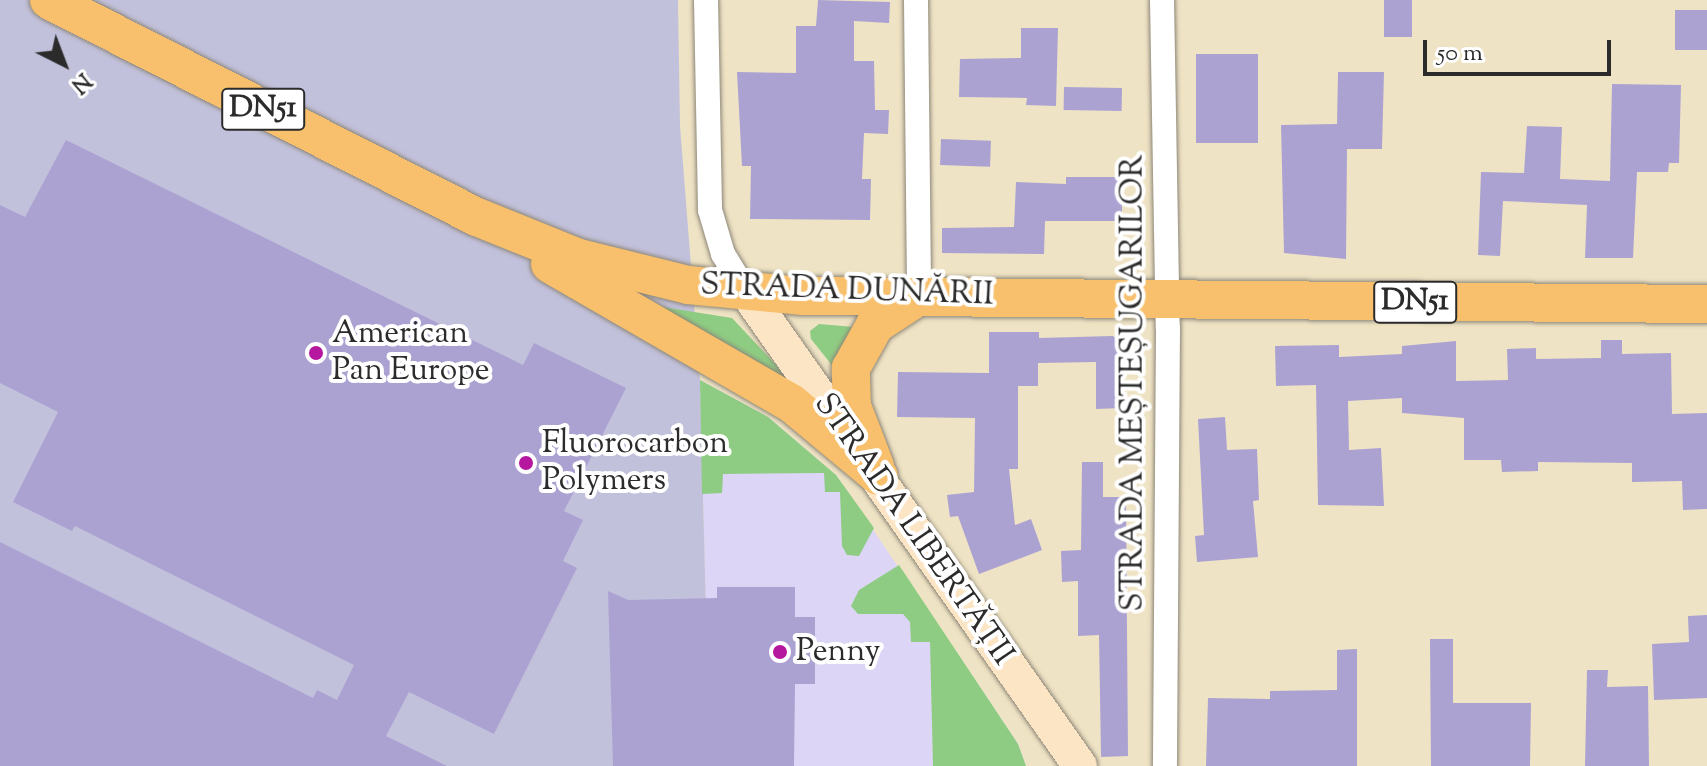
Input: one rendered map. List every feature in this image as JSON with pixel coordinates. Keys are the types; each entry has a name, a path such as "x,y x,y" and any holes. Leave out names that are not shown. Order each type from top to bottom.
{"main road":[{"name":"STRADA DUNĂRII","path":"49,0 477,217 610,268 747,293 1707,304"},
{"path":"477,217 633,315 791,403 879,476"},
{"path":"879,476 852,406 851,368 875,325 919,296"}],"street":[{"path":"706,0 710,210 719,245 747,293"},
{"path":"916,0 919,296"},
{"name":"STRADA MEȘTEȘUGARILOR","path":"1162,0 1167,299 1165,766"},
{"name":"STRADA LIBERTĂȚII","path":"747,293 879,476 1080,766"}],"shaded area":[{"path":"0,0 678,0 680,126 700,380 710,766 0,766"},
{"name":"Penny","path":"700,380 768,417 836,475 1018,744 1026,766 710,766"}],"green space":[{"path":"644,304 732,318 796,386"},
{"path":"819,324 854,327 835,369 811,339 810,331"},
{"path":"700,380 768,417 836,475 874,528 859,556 847,555 842,546 840,492 825,492 824,473 723,474 722,493 702,494"},
{"path":"899,565 1018,744 1026,766 933,766 930,642 911,642 910,622 903,614 858,614 851,606 859,590"}],"building":[{"path":"818,0 890,2 889,23 854,21 854,61 874,61 875,110 889,110 888,134 864,133 862,179 871,179 870,220 750,219 751,166 742,166 737,72 796,73 796,26 816,26"},
{"path":"1384,0 1412,0 1412,37 1384,37"},
{"path":"1675,10 1707,10 1707,50 1675,50"},
{"path":"1021,28 1058,28 1056,106 1026,105 1027,98 959,97 960,59 1021,58"},
{"path":"1196,54 1258,54 1258,143 1196,143"},
{"path":"1338,72 1384,72 1382,149 1347,149 1346,259 1284,253 1281,125 1337,124"},
{"path":"1612,84 1681,85 1679,163 1669,163 1668,172 1637,172 1633,258 1585,258 1587,205 1503,201 1500,256 1478,255 1481,172 1524,173 1527,126 1562,127 1560,179 1610,181"},
{"path":"1064,87 1122,88 1122,111 1064,110"},
{"path":"941,139 991,141 990,167 940,165"},
{"path":"66,140 523,365 534,343 626,388 564,511 583,520 563,561 577,568 494,734 409,692 386,736 447,766 0,766 0,542 313,698 317,690 337,700 354,665 75,526 72,531 13,502 58,412 0,383 0,205 25,217"},
{"path":"1066,177 1122,177 1122,221 1045,221 1044,254 942,253 942,228 1014,227 1016,182 1066,184"},
{"path":"989,332 1039,332 1039,338 1113,336 1120,342 1122,408 1096,409 1096,362 1038,363 1038,386 1018,386 1018,469 1009,469 1015,525 1031,519 1042,550 979,574 958,516 950,517 947,495 974,492 975,418 897,417 898,372 989,373"},
{"path":"1601,340 1622,340 1622,354 1671,353 1672,414 1707,413 1707,509 1683,510 1682,481 1632,482 1632,463 1538,462 1538,471 1502,472 1501,460 1464,460 1464,418 1402,413 1402,398 1348,401 1349,450 1381,448 1384,506 1318,505 1316,385 1276,386 1275,346 1339,345 1339,357 1402,354 1402,346 1456,341 1456,381 1508,380 1507,349 1536,348 1536,359 1601,358"},
{"path":"1225,417 1227,450 1257,449 1259,500 1253,501 1258,557 1197,562 1195,536 1204,535 1198,419"},
{"path":"1082,462 1103,462 1103,497 1126,497 1128,756 1101,757 1099,635 1078,636 1078,581 1062,582 1061,551 1081,550"},
{"path":"717,587 795,587 795,617 815,617 815,684 795,684 794,766 613,766 608,591 628,600 717,598"},
{"path":"1707,615 1707,698 1654,700 1652,644 1689,642 1688,616"},
{"path":"1430,639 1453,639 1453,703 1531,703 1530,766 1431,766"},
{"path":"1357,649 1357,766 1206,766 1208,698 1270,699 1270,691 1337,690 1337,650"},
{"path":"1587,670 1608,670 1607,687 1648,686 1649,766 1585,766"}],"place":[{"name":"American Pan Europe","path":"316,353"},
{"name":"Fluorocarbon Polymers","path":"526,463"},
{"name":"Penny","path":"780,652"}]}
